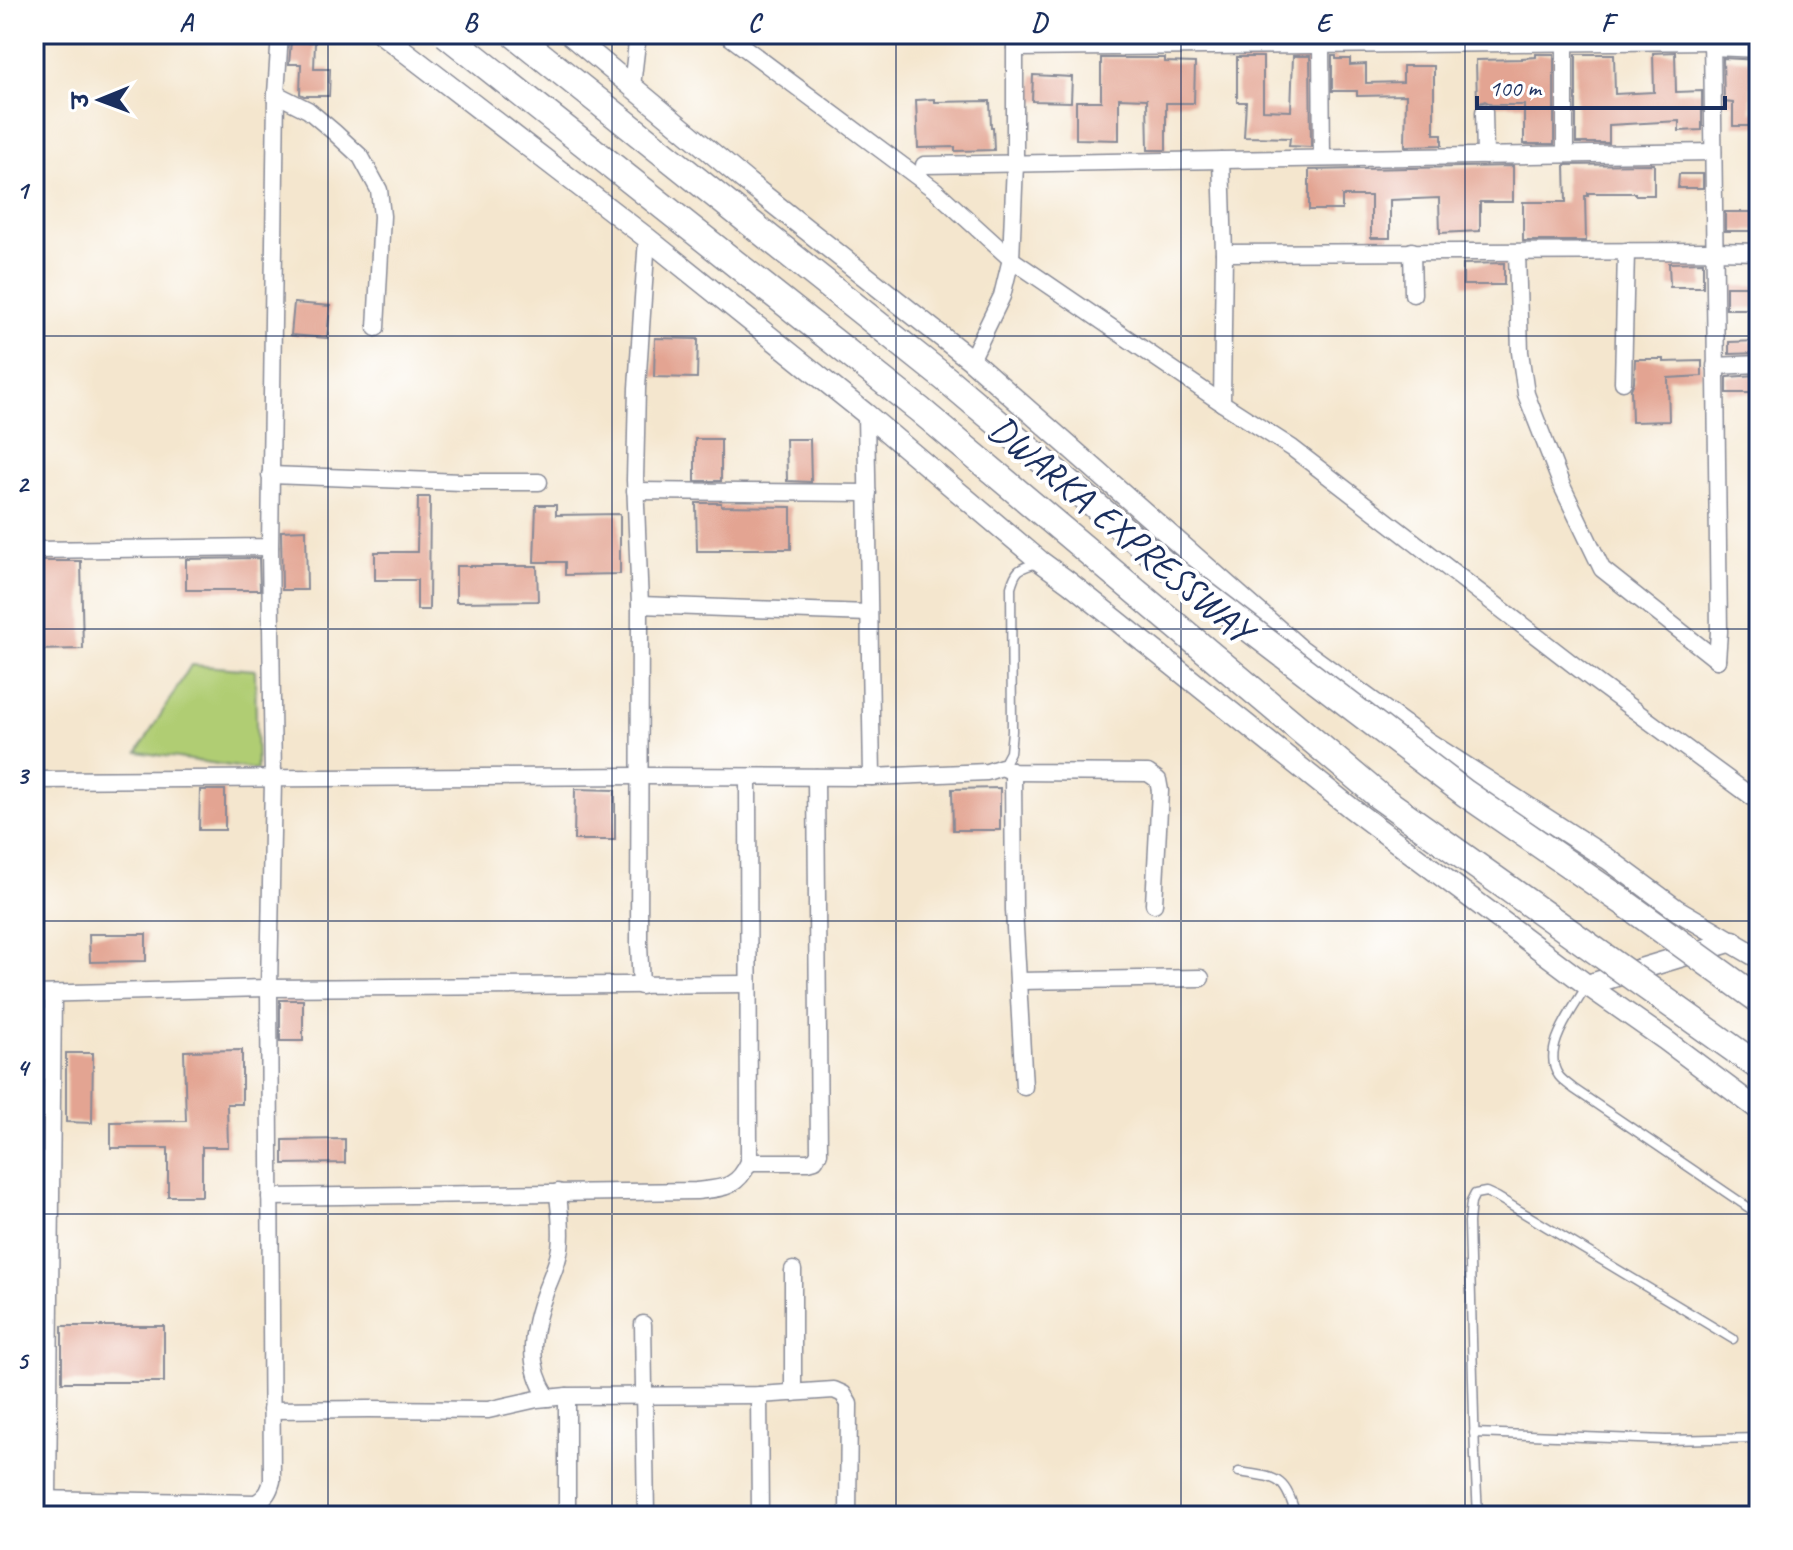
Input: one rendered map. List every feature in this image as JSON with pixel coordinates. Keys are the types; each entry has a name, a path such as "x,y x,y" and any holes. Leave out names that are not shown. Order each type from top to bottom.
{"highway":[{"name":"DWARKA EXPRESSWAY","path":"446,34 920,410 1380,797 1759,1067"},
{"name":"DWARKA EXPRESSWAY","path":"514,34 946,379 1162,562 1465,793 1759,1000"}],"street":[{"path":"53,994 41,1498 256,1503 269,1492 272,1481 270,475 276,94 280,34"},
{"path":"382,34 647,238 866,414 1040,561 1351,808 1759,1110"},
{"path":"569,34 748,183 971,360 1298,648 1428,743 1608,859 1677,910 1759,958"},
{"path":"632,86 638,34"},
{"path":"726,34 935,190 1011,259 1292,448 1592,679 1759,802"},
{"path":"971,360 1002,296 1011,259 1015,41 1321,45 1565,42 1602,38 1712,40 1759,49"},
{"path":"1517,253 1520,352 1526,394 1562,486 1602,569 1717,660 1712,40"},
{"path":"1565,42 1565,154"},
{"path":"1321,45 1322,158"},
{"path":"276,94 308,110 361,157 379,190 382,216 376,328"},
{"path":"1484,112 1485,156"},
{"path":"924,165 1713,152"},
{"path":"1221,160 1224,253 1222,403"},
{"path":"641,986 640,605 635,491 637,388 647,238"},
{"path":"1412,251 1413,294"},
{"path":"1623,382 1626,251"},
{"path":"1224,253 1759,252"},
{"path":"1715,366 1759,364"},
{"path":"866,414 872,777"},
{"path":"270,475 539,482"},
{"path":"635,491 868,493"},
{"path":"34,550 270,547"},
{"path":"640,605 869,613"},
{"path":"34,780 872,777 1007,770 1148,773 1158,780 1161,806 1154,904"},
{"path":"1007,770 1024,1087"},
{"path":"270,1197 696,1191 723,1188 743,1175 749,1162 748,777"},
{"path":"749,1162 808,1162 815,1160 819,1153 816,777"},
{"path":"1587,985 1733,941"},
{"path":"1019,981 1201,978"},
{"path":"34,994 269,988 748,984"},
{"path":"548,1398 535,1374 533,1348 538,1312 560,1248 558,1192"},
{"path":"793,1270 793,1393"},
{"path":"643,1324 646,1516"},
{"path":"271,1410 488,1410 567,1396 759,1395 834,1390 843,1394 849,1404 848,1516"},
{"path":"759,1395 760,1516"},
{"path":"567,1396 567,1516"}],"lane":[{"path":"1007,770 1012,731 1011,587 1015,573 1025,565 1040,561"},
{"path":"1587,985 1552,1052 1554,1067 1560,1078 1758,1210"},
{"path":"1478,1516 1469,1222 1475,1194 1486,1192 1497,1197 1733,1339"},
{"path":"1474,1433 1666,1440 1759,1438"},
{"path":"1239,1472 1280,1481 1287,1488 1296,1516"}],"green space":[{"path":"191,665 255,670 257,770 138,752"}],"building":[{"path":"291,41 315,42 314,69 330,69 329,96 300,94 301,64 289,64"},
{"path":"1675,52 1676,92 1702,91 1702,130 1679,131 1679,121 1609,125 1609,143 1576,143 1576,54 1614,54 1615,94 1654,92 1653,53"},
{"path":"1536,54 1554,54 1554,144 1524,144 1524,105 1492,105 1485,101 1477,104 1476,60 1522,59 1536,57"},
{"path":"1293,56 1310,56 1311,147 1289,146 1290,138 1244,137 1246,102 1237,102 1237,57 1263,57 1263,110 1291,111"},
{"path":"1332,56 1350,59 1350,65 1366,64 1366,83 1403,82 1403,66 1434,66 1434,134 1442,134 1442,145 1405,146 1406,95 1357,96 1357,91 1332,91"},
{"path":"1101,58 1165,58 1165,62 1195,63 1194,103 1166,103 1166,150 1148,150 1147,99 1119,98 1119,140 1076,139 1076,101 1101,101"},
{"path":"1723,58 1759,60 1759,73 1751,73 1751,112 1759,112 1759,126 1733,126 1733,103 1724,102"},
{"path":"1033,75 1072,77 1071,102 1032,101"},
{"path":"935,99 935,102 990,101 994,150 918,148 916,100"},
{"path":"1654,164 1654,195 1588,193 1585,196 1586,241 1523,241 1523,202 1566,202 1565,165"},
{"path":"1513,166 1513,202 1480,202 1480,231 1440,233 1439,198 1390,200 1390,238 1371,238 1371,196 1342,196 1342,210 1309,210 1309,170"},
{"path":"1679,174 1703,174 1703,188 1678,188"},
{"path":"1725,212 1759,212 1759,231 1725,231"},
{"path":"1703,262 1703,287 1670,287 1669,263"},
{"path":"1504,263 1504,285 1463,285 1463,264"},
{"path":"1726,286 1759,286 1759,309 1726,309"},
{"path":"294,303 330,306 327,338 291,335"},
{"path":"655,338 698,339 697,378 654,377"},
{"path":"1759,341 1759,353 1729,354 1729,342"},
{"path":"1635,359 1702,361 1702,376 1668,378 1669,421 1632,422 1631,389"},
{"path":"1757,375 1758,393 1727,393 1727,377"},
{"path":"695,439 721,439 721,481 695,481"},
{"path":"786,439 810,439 811,482 787,481"},
{"path":"418,497 430,497 429,610 417,610 417,580 375,580 375,552 417,552"},
{"path":"696,503 791,507 791,549 697,551"},
{"path":"536,505 556,505 556,515 620,514 620,574 565,575 565,562 534,562"},
{"path":"306,530 307,590 282,590 281,531"},
{"path":"259,558 260,590 186,590 186,559"},
{"path":"34,561 81,561 83,649 34,650"},
{"path":"456,566 537,566 538,601 456,602"},
{"path":"1000,788 1000,830 953,830 952,789"},
{"path":"575,789 615,790 615,840 574,840"},
{"path":"200,790 225,790 225,830 199,830"},
{"path":"89,934 146,934 146,961 90,962"},
{"path":"280,1000 303,1000 303,1041 280,1041"},
{"path":"242,1050 242,1104 227,1104 228,1147 202,1147 202,1196 168,1196 168,1148 111,1148 111,1122 186,1121 184,1051"},
{"path":"66,1053 93,1053 92,1123 66,1122"},
{"path":"345,1139 345,1163 283,1164 283,1140"},
{"path":"62,1326 164,1326 164,1382 62,1382"}]}
